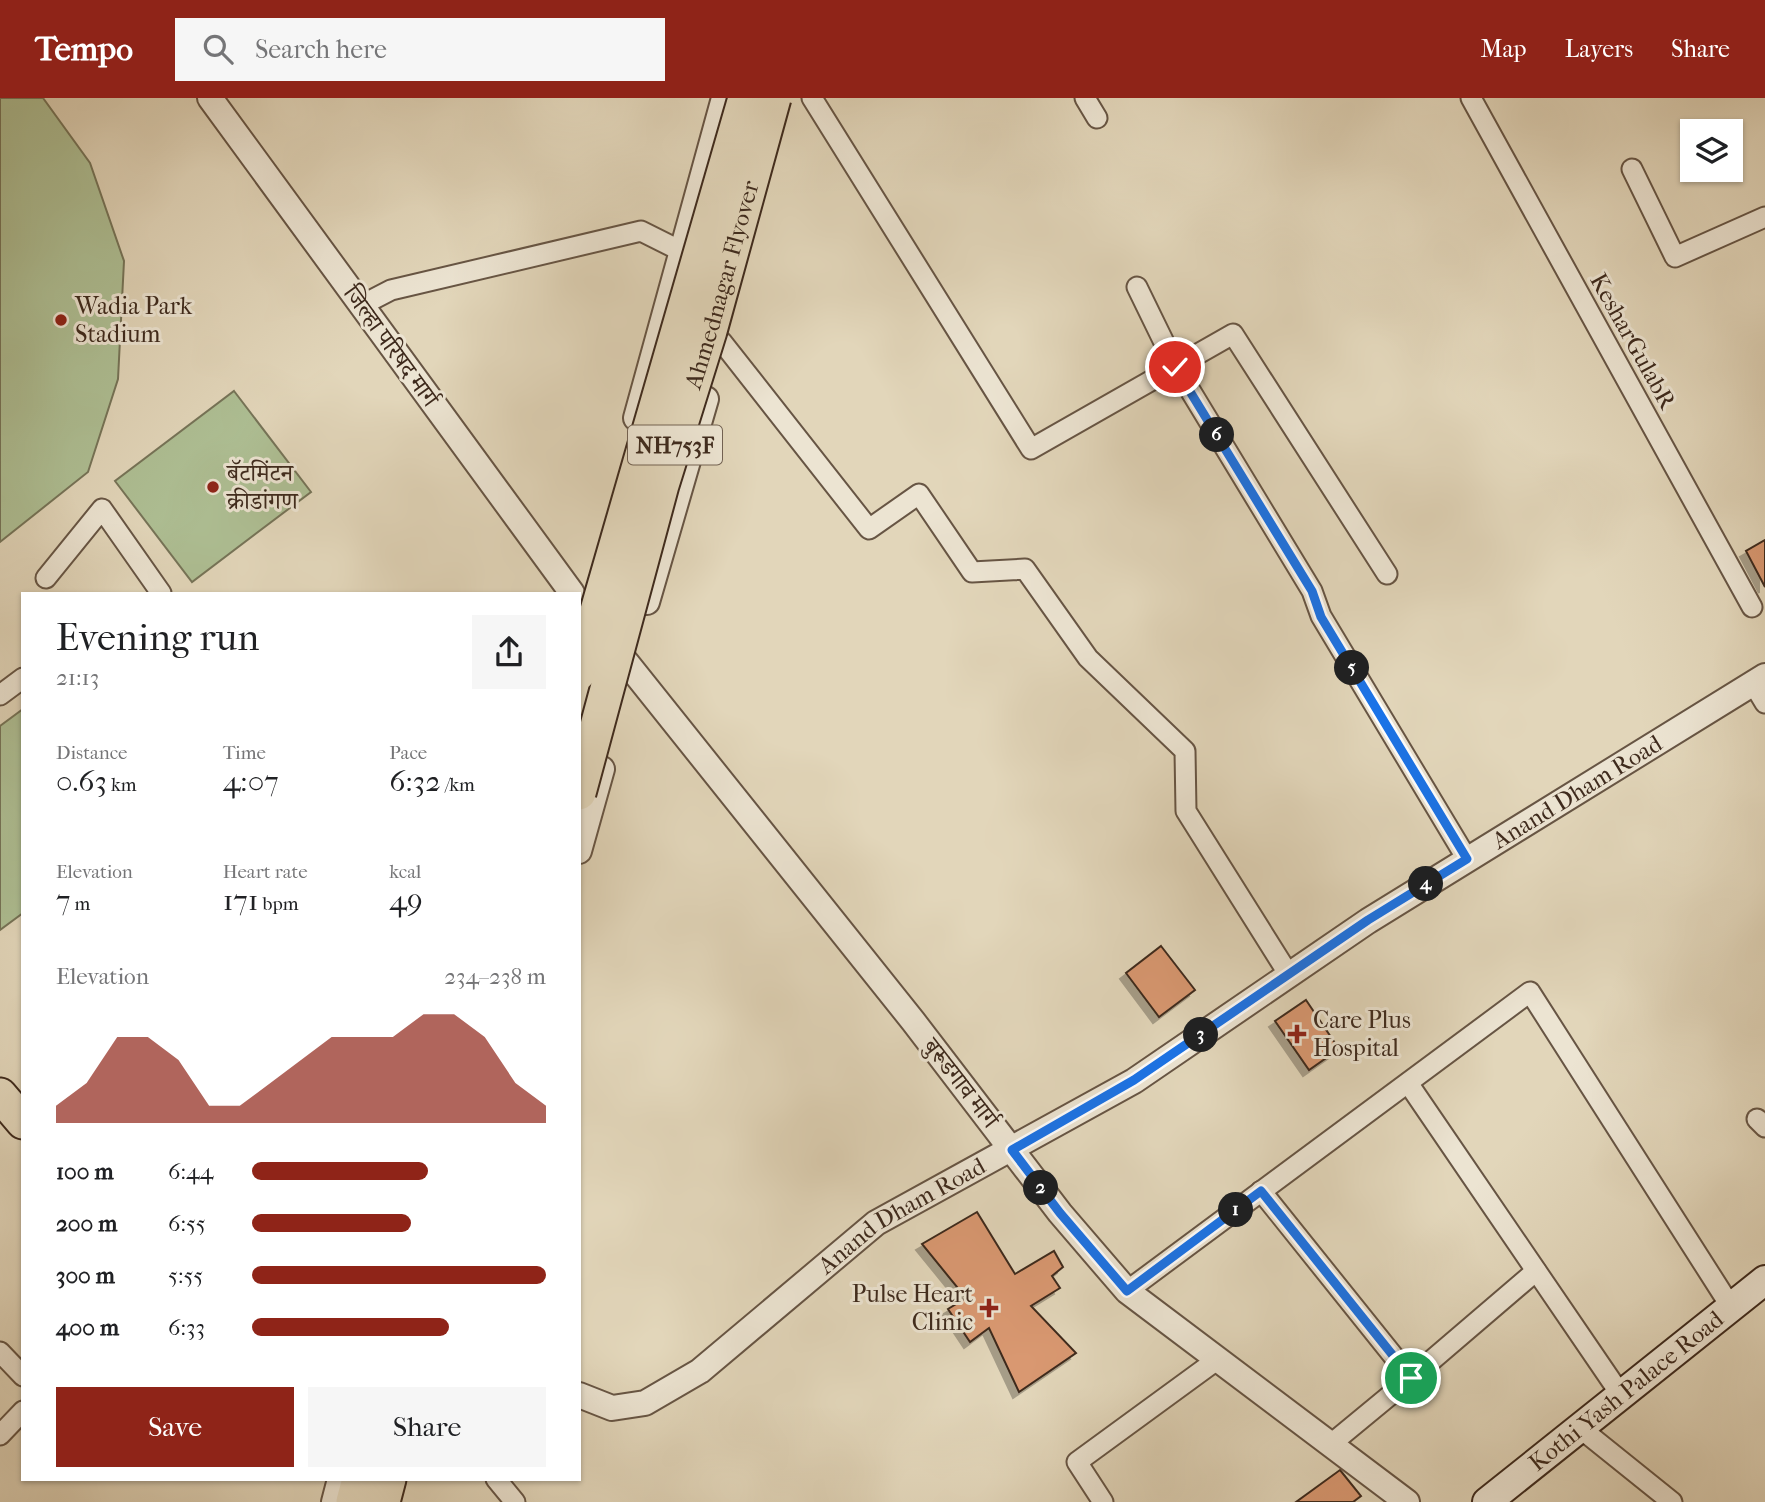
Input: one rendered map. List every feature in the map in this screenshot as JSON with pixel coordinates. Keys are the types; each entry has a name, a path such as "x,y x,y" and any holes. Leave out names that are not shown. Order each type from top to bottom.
{"highway":[{"name":"Ahmednagar Flyover","path":"581,666 745,98"},
{"name":"Ahmednagar Flyover","path":"581,786 662,485 710,331 774,98"},
{"path":"0,1095 21,1120"},
{"path":"353,1502 358,1481"},
{"path":"383,1502 388,1481"}],"main road":[{"name":"Kothi Yash Palace Road","path":"1487,1502 1765,1280"}],"street":[{"name":"जिल्हा परिषद मार्ग","path":"210,98 569,592"},
{"path":"581,595 724,98"},
{"path":"581,844 790,98"},
{"path":"812,98 1031,449 1233,334 1387,575"},
{"path":"1085,98 1097,118"},
{"name":"KesharGulabR","path":"1471,98 1752,607"},
{"path":"1632,169 1675,257 1765,217"},
{"path":"362,305 391,290 641,231 681,251"},
{"path":"1136,286 1175,367 1312,591 1321,617 1467,859"},
{"path":"722,342 869,529 919,494 972,572 1025,569 1087,658 1185,751 1186,811 1289,975"},
{"path":"46,578 102,509 152,590"},
{"name":"जिल्हा परिषद मार्ग","path":"581,609 629,666"},
{"name":"बुरूडगाव मार्ग","path":"629,666 1060,1213 1127,1291 1407,1502"},
{"path":"0,695 21,679"},
{"name":"Anand Dham Road","path":"581,1396 612,1408 645,1403 700,1371 876,1223 1134,1080 1467,859 1761,687"},
{"path":"1127,1291 1530,992 1731,1307"},
{"path":"1408,1083 1621,1395"},
{"path":"1261,1191 1411,1378"},
{"path":"1331,1444 1536,1271"},
{"path":"0,1352 21,1374"},
{"path":"1103,1502 1077,1462 1218,1359"},
{"path":"0,1435 21,1413"},
{"path":"1580,1428 1672,1502"},
{"path":"334,1502 339,1481"},
{"path":"394,1502 399,1481"},
{"path":"498,1481 515,1502"}],"green space":[{"name":"Wadia Park Stadium","path":"0,98 43,98 90,163 124,261 118,379 88,472 0,542"},
{"name":"बॅटमिंटन क्रीडांगण","path":"234,391 311,492 192,582 115,481"},
{"path":"21,710 21,914 0,930 0,726"}],"building":[{"path":"1765,540 1765,587 1746,551"},
{"path":"1161,946 1195,990 1159,1017 1126,973"},
{"path":"1306,1000 1339,1049 1309,1070 1275,1021"},
{"path":"977,1212 1015,1274 1054,1251 1063,1267 1052,1276 1060,1288 1031,1306 1076,1353 1019,1392 989,1328 970,1342 948,1309 966,1298 922,1244"},
{"path":"1340,1470 1361,1496 1353,1502 1296,1502"}],"place":[{"name":"Wadia Park Stadium","path":"61,320"},
{"name":"बॅटमिंटन क्रीडांगण","path":"213,487"},
{"name":"Care Plus Hospital","path":"1297,1034"},
{"name":"Pulse Heart Clinic","path":"989,1308"}],"route":[{"path":"1175,367 1312,591 1321,617 1467,859 1368,920 1134,1080 1012,1150 1060,1213 1127,1291 1261,1191 1411,1378"}]}
